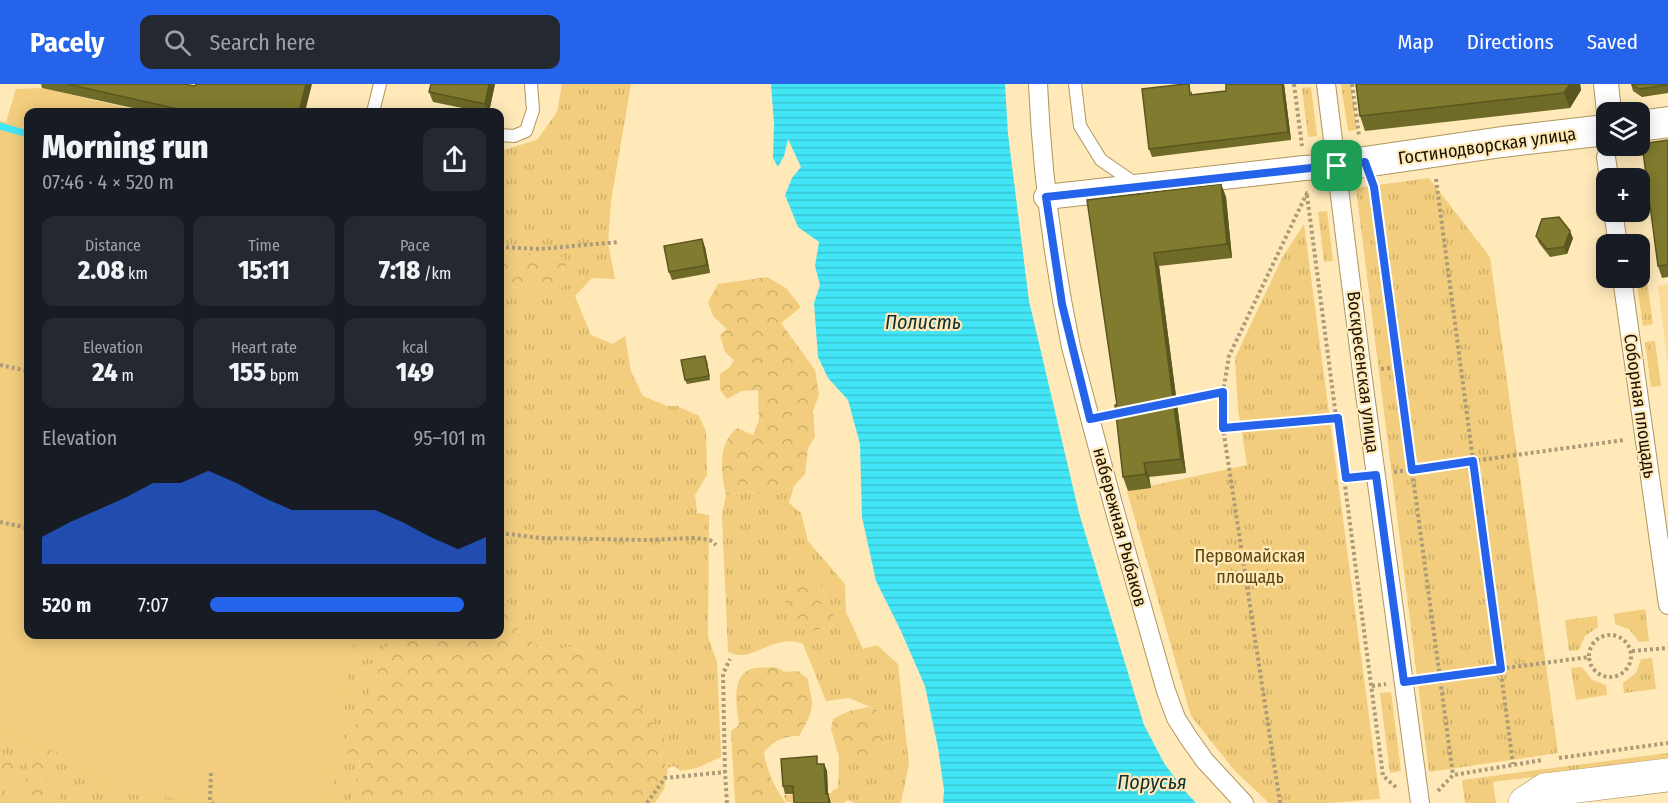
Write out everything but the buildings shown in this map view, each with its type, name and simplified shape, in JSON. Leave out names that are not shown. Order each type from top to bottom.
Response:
[{"type":"main road","points":[[1535,796],[1668,775]]},
{"type":"street","name":"набережная Рыбаков","points":[[1038,84],[1046,197],[1062,304],[1071,347],[1166,691],[1176,717],[1188,737],[1205,760],[1244,803]]},
{"type":"street","name":"Воскресенская улица","points":[[1326,84],[1351,164],[1376,475],[1420,803]]},
{"type":"street","points":[[1606,84],[1608,102]]},
{"type":"street","points":[[1650,125],[1668,122]]},
{"type":"street","name":"Гостинодворская улица","points":[[1046,197],[1351,164],[1502,142],[1596,144]]},
{"type":"street","name":"Соборная площадь","points":[[1623,288],[1668,605]]},
{"type":"lane","points":[[374,108],[380,84]]},
{"type":"lane","points":[[504,135],[514,136],[526,131],[533,110],[531,84]]},
{"type":"lane","points":[[1075,84],[1080,126],[1101,160],[1142,187]]},
{"type":"path","points":[[1294,84],[1383,776]]},
{"type":"path","points":[[1352,84],[1351,164],[1374,187],[1453,775]]},
{"type":"path","points":[[1436,179],[1513,764]]},
{"type":"path","points":[[1280,803],[1223,428],[1223,392],[1229,356],[1307,194]]},
{"type":"path","points":[[504,247],[540,249],[619,242]]},
{"type":"path","points":[[0,365],[24,370]]},
{"type":"path","points":[[1167,404],[1223,392]]},
{"type":"path","points":[[1223,428],[1338,418]]},
{"type":"path","points":[[1376,475],[1645,437]]},
{"type":"path","points":[[0,522],[24,527]]},
{"type":"path","points":[[504,533],[540,537],[647,540],[694,538],[710,540],[716,545]]},
{"type":"path","points":[[1611,634],[1624,639],[1632,651],[1632,658],[1626,671],[1613,677],[1606,677],[1594,670],[1589,657],[1589,650],[1597,638],[1611,634]]},
{"type":"path","points":[[1632,651],[1668,648]]},
{"type":"path","points":[[1372,686],[1589,657]]},
{"type":"path","points":[[727,803],[723,674],[730,659]]},
{"type":"path","points":[[647,803],[664,778],[725,772]]},
{"type":"path","points":[[211,773],[210,800],[213,803]]},
{"type":"shaded area","points":[[1668,284],[1668,366],[1658,286]]},
{"type":"green space","points":[[562,84],[631,84],[611,201],[608,243],[615,279],[592,278],[575,296],[591,335],[613,344],[625,336],[631,372],[643,396],[667,406],[677,406],[699,416],[706,431],[707,475],[695,495],[697,513],[709,515],[708,637],[717,662],[721,757],[697,768],[681,771],[674,766],[668,768],[659,756],[669,745],[627,692],[594,659],[570,647],[546,651],[516,631],[526,614],[504,600],[504,291],[511,287],[552,292],[562,257],[507,254],[504,249],[504,150],[537,140],[557,112]]},
{"type":"green space","points":[[1341,84],[1351,84],[1357,130],[1348,131]]},
{"type":"green space","points":[[1311,87],[1317,136],[1308,137],[1302,88]]},
{"type":"green space","points":[[42,88],[128,108],[24,108],[24,639],[354,639],[330,801],[202,801],[120,793],[56,752],[0,732],[0,121],[6,122],[16,89]]},
{"type":"green space","points":[[1429,178],[1490,257],[1558,753],[1429,772],[1356,188]]},
{"type":"green space","points":[[1327,211],[1333,261],[1324,262],[1318,212]]},
{"type":"green space","name":"Первомайская площадь","points":[[1304,224],[1380,799],[1330,803],[1269,803],[1235,771],[1191,716],[1127,491],[1247,465],[1238,409],[1235,358],[1282,258]]},
{"type":"green space","points":[[504,249],[507,254],[563,257],[567,269],[566,285],[552,292],[511,287],[504,291]]},
{"type":"green space","points":[[767,277],[786,288],[801,307],[781,323],[815,370],[819,395],[813,411],[815,437],[808,448],[805,474],[794,486],[772,497],[747,491],[726,495],[722,468],[723,450],[737,428],[753,435],[759,420],[758,390],[742,391],[727,399],[720,390],[720,374],[730,367],[734,360],[725,352],[720,335],[727,329],[713,316],[708,302],[718,284]]},
{"type":"green space","points":[[1637,288],[1648,288],[1653,324],[1643,326]]},
{"type":"green space","points":[[1655,341],[1661,386],[1651,387],[1645,342]]},
{"type":"green space","points":[[794,486],[789,503],[801,513],[808,541],[845,584],[846,612],[863,649],[877,645],[898,664],[909,764],[901,803],[855,803],[848,800],[843,803],[832,801],[787,802],[783,795],[832,793],[838,788],[839,757],[853,762],[880,711],[849,698],[826,701],[803,644],[792,641],[782,642],[746,655],[728,652],[722,515],[726,495],[747,491],[772,497]],"holes":[[[821,586],[826,596],[821,605],[835,625],[814,631]]]},
{"type":"green space","points":[[0,536],[24,541],[24,639],[388,639],[366,703],[345,741],[360,759],[350,803],[62,803],[40,776],[61,757],[26,778],[23,795],[14,797],[5,791],[8,785],[15,786],[7,756],[0,754]]},
{"type":"green space","points":[[813,579],[821,586],[826,596],[821,605],[834,616],[835,625],[814,631],[795,629],[787,616],[784,595],[792,580]]},
{"type":"green space","points":[[504,600],[527,614],[516,631],[546,651],[570,647],[594,659],[651,719],[669,745],[659,756],[668,768],[664,789],[655,803],[350,803],[360,760],[348,754],[345,741],[360,716],[388,639],[504,639]]},
{"type":"green space","points":[[1645,609],[1649,641],[1639,642],[1629,629],[1615,624],[1614,614]]},
{"type":"green space","points":[[1597,616],[1598,627],[1585,636],[1579,650],[1569,651],[1565,620]]},
{"type":"green space","points":[[1652,658],[1656,689],[1624,693],[1623,683],[1636,673],[1641,659]]},
{"type":"green space","points":[[775,667],[785,672],[798,671],[808,679],[812,700],[809,716],[799,736],[780,740],[764,752],[772,779],[786,803],[735,803],[731,731],[739,725],[736,702],[737,686],[744,673],[751,669]]},
{"type":"green space","points":[[1582,667],[1592,680],[1606,685],[1607,695],[1576,700],[1571,668]]},
{"type":"green space","points":[[1391,692],[1401,771],[1390,773],[1380,693]]},
{"type":"green space","points":[[869,707],[880,711],[884,744],[872,759],[853,762],[839,757],[831,729],[833,719],[849,711]]},
{"type":"green space","points":[[41,741],[59,747],[62,757],[40,776],[54,784],[62,803],[0,803],[0,754],[7,756],[16,766],[15,786],[8,785],[5,791],[14,797],[23,795],[28,758]]},
{"type":"green space","points":[[1668,753],[1668,760],[1493,782],[1496,803],[1465,803],[1462,780]]},
{"type":"water","name":"Полисть","points":[[771,84],[1005,84],[1008,134],[1029,301],[1079,513],[1144,725],[1164,763],[1196,803],[943,803],[944,790],[938,748],[925,686],[876,581],[862,517],[860,444],[848,400],[828,378],[818,357],[814,303],[820,285],[815,266],[819,242],[798,227],[785,195],[792,178],[801,167],[788,139],[784,156],[778,167],[773,158],[774,124]]},
{"type":"waterway","points":[[0,126],[24,133]]},
{"type":"route","points":[[1365,162],[1374,187],[1412,470],[1473,461],[1501,669],[1404,682],[1376,475],[1346,478],[1338,418],[1223,428],[1223,392],[1090,419],[1062,304],[1046,197],[1337,166],[1365,162]]},
{"type":"water label","name":"Порусья","points":[[1152,782]]}]
